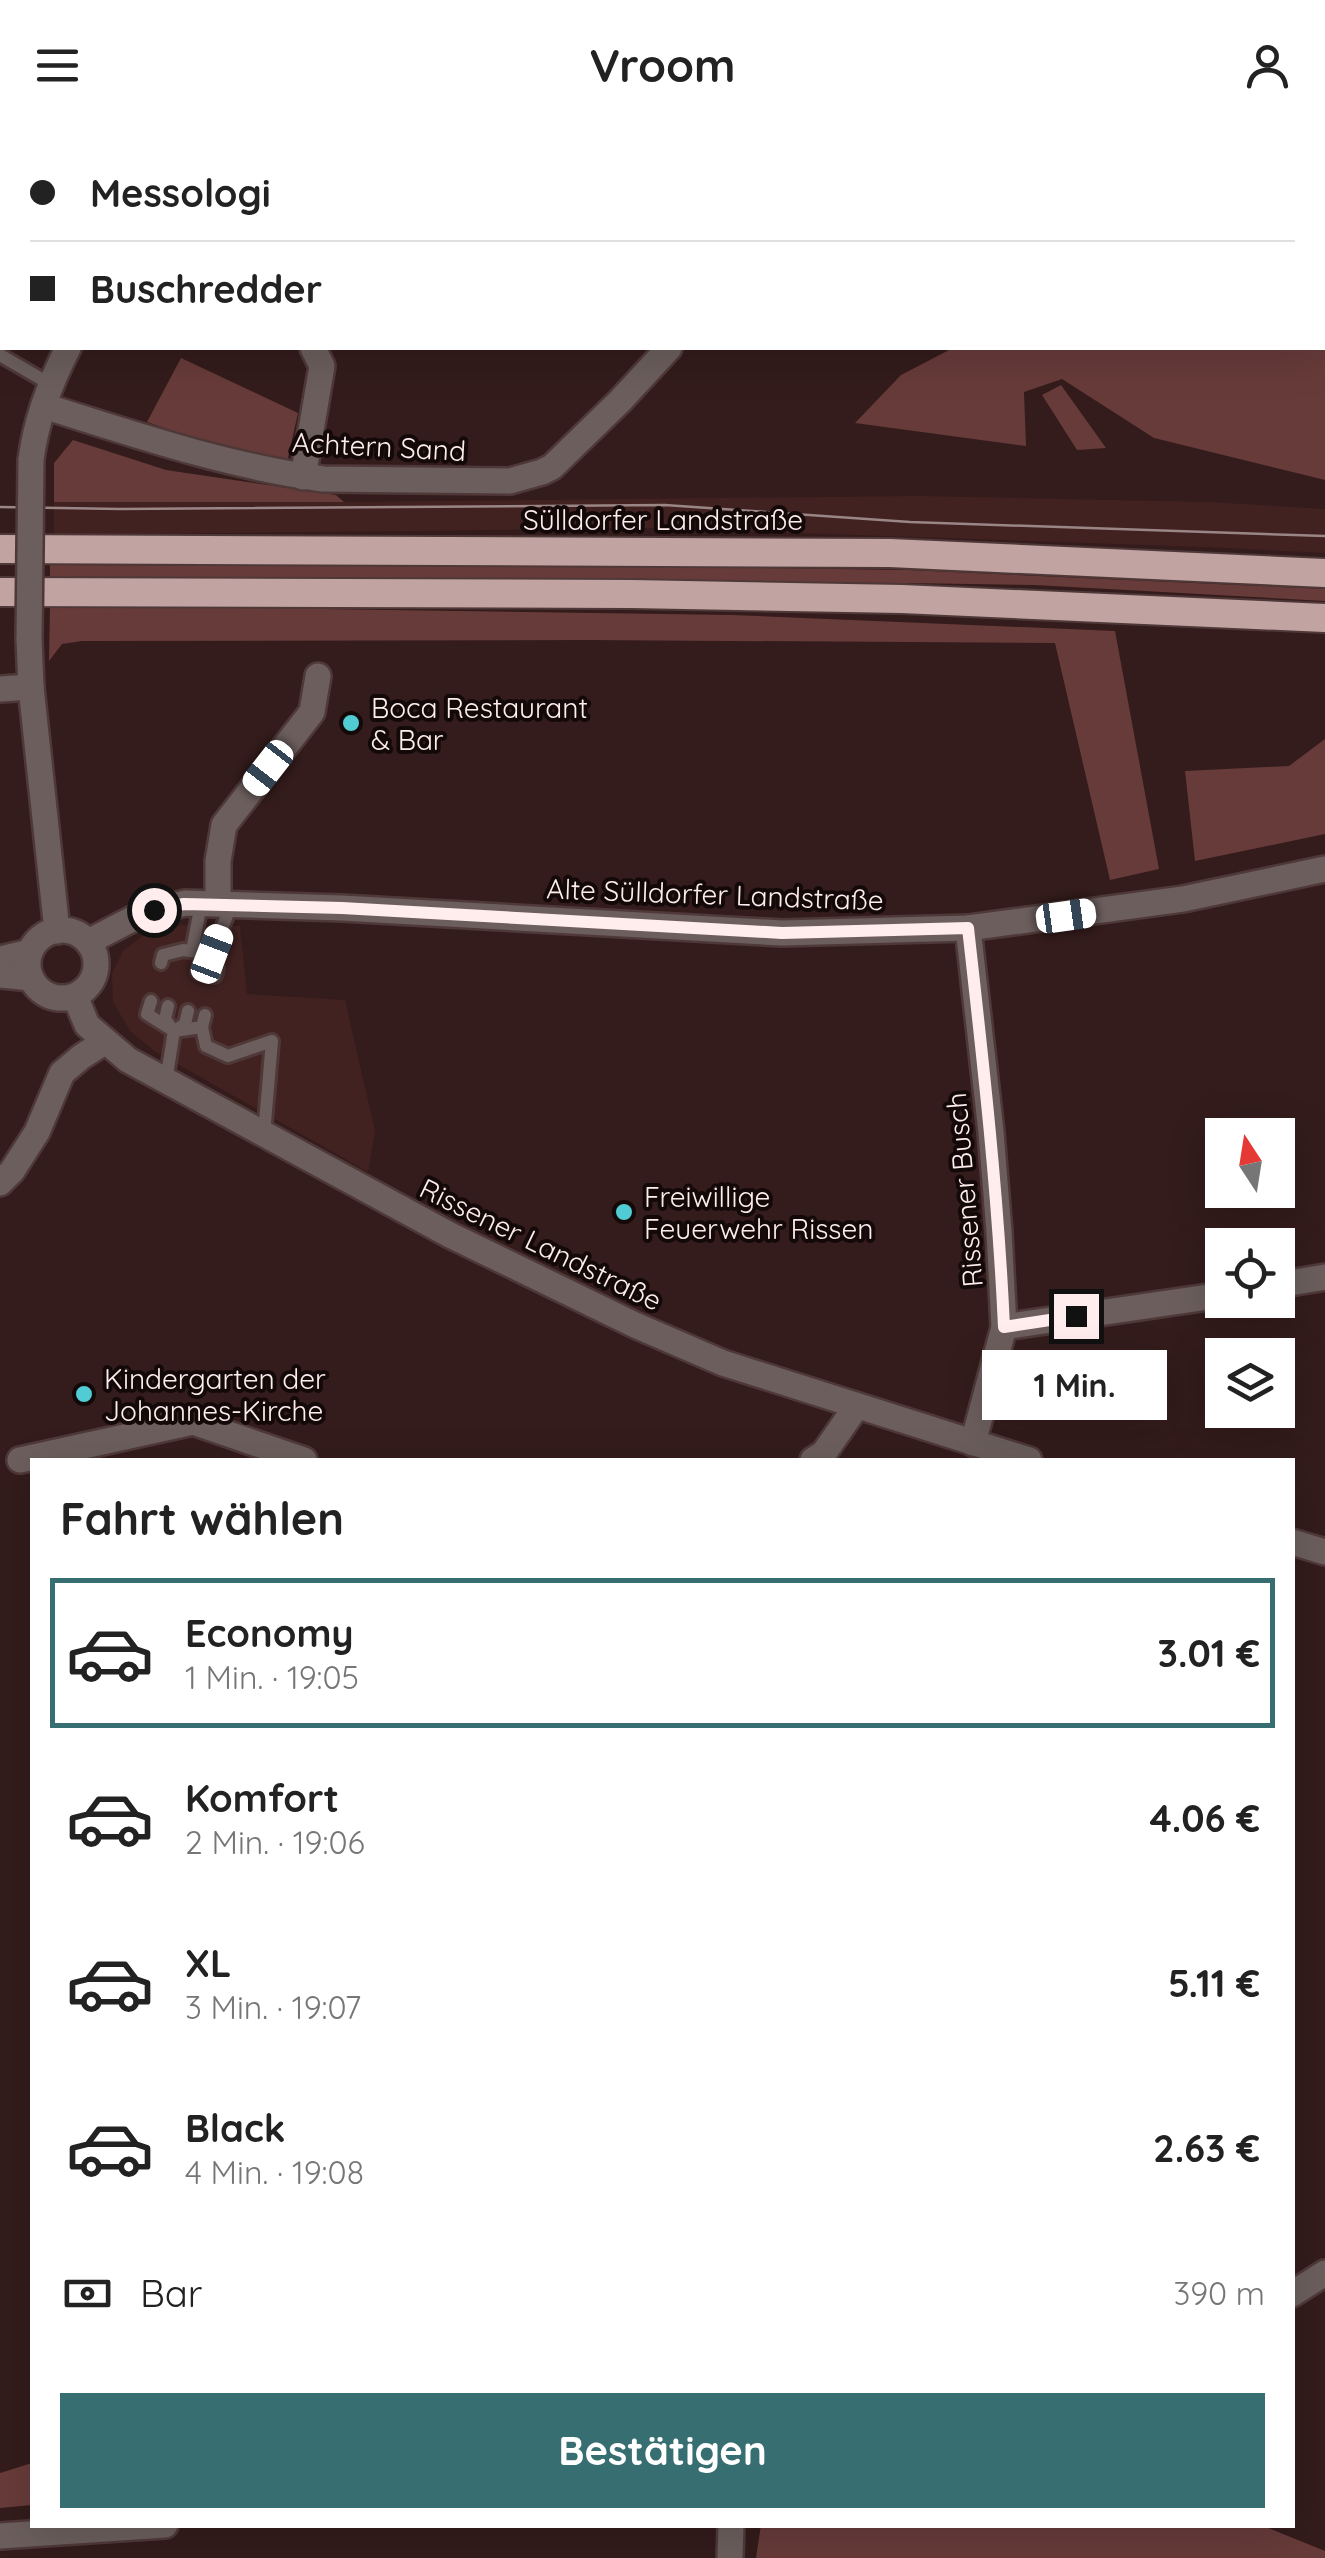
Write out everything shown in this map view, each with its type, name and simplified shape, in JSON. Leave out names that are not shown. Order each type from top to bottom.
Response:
[{"type":"highway","name":"Sülldorfer Landstraße","points":[[0,548],[890,553],[1325,573]]},
{"type":"highway","points":[[0,592],[632,594],[1012,603],[1325,618]]},
{"type":"street","points":[[57,931],[29,639],[31,460],[47,395],[67,350]]},
{"type":"street","points":[[303,476],[322,366],[314,350]]},
{"type":"street","name":"Achtern Sand","points":[[47,395],[200,455],[323,480],[510,481],[552,467],[667,350]]},
{"type":"street","points":[[216,904],[224,824],[312,712],[318,676]]},
{"type":"street","points":[[0,688],[32,687]]},
{"type":"street","name":"Alte Sülldorfer Landstraße","points":[[88,942],[154,910],[184,904],[357,909],[782,933],[968,928],[1183,899],[1325,870]]},
{"type":"street","name":"Rissener Busch","points":[[968,928],[991,1132],[1004,1327],[974,1443]]},
{"type":"street","points":[[74,933],[88,942],[96,966],[86,989],[75,996],[44,994],[30,978],[30,952],[46,934],[74,933]]},
{"type":"street","points":[[0,959],[30,952]]},
{"type":"street","points":[[0,976],[30,978]]},
{"type":"street","name":"Rissener Landstraße","points":[[75,996],[87,1025],[128,1060],[450,1235],[723,1363],[1023,1458]]},
{"type":"street","points":[[0,1183],[38,1132],[62,1073],[104,1042]]},
{"type":"street","points":[[1295,1282],[1325,1277]]},
{"type":"street","points":[[1004,1327],[1205,1297]]},
{"type":"street","points":[[816,1458],[824,1453],[856,1406]]},
{"type":"street","points":[[56,1458],[193,1422],[298,1458]]},
{"type":"street","points":[[0,1443],[26,1466]]},
{"type":"street","points":[[1295,1543],[1325,1552]]},
{"type":"street","points":[[1295,2292],[1325,2273]]},
{"type":"street","points":[[0,2536],[119,2528]]},
{"type":"street","points":[[730,2558],[731,2528]]},
{"type":"lane","points":[[0,356],[47,395]]},
{"type":"lane","points":[[178,967],[216,904]]},
{"type":"lane","points":[[215,976],[217,968],[212,954],[216,904]]},
{"type":"lane","points":[[161,962],[162,956],[187,950],[212,954]]},
{"type":"lane","points":[[198,972],[212,954]]},
{"type":"lane","points":[[151,1002],[148,1014],[174,1032]]},
{"type":"lane","points":[[166,1081],[174,1032],[165,1019],[168,1006]]},
{"type":"lane","points":[[174,1032],[185,1024],[188,1011]]},
{"type":"lane","points":[[174,1032],[204,1021],[206,1046],[228,1056],[272,1041],[264,1134]]},
{"type":"shaded area","points":[[949,350],[1325,350],[1325,480],[1154,438],[1062,379],[1024,392],[1026,446],[855,423],[901,375]]},
{"type":"shaded area","points":[[181,358],[298,413],[287,462],[234,452],[147,422]]},
{"type":"shaded area","points":[[1061,385],[1106,448],[1077,450],[1042,395]]},
{"type":"shaded area","points":[[73,440],[166,470],[336,495],[344,502],[54,502],[54,463]]},
{"type":"shaded area","points":[[919,496],[1209,502],[1325,509],[1325,553],[657,528],[54,535],[54,502]]},
{"type":"shaded area","points":[[50,565],[908,570],[1325,589],[1325,601],[1035,585],[50,579]]},
{"type":"shaded area","points":[[50,605],[732,615],[1115,631],[1159,869],[1110,880],[1055,643],[82,641],[62,644],[49,661]]},
{"type":"shaded area","points":[[1325,739],[1325,834],[1195,861],[1185,771],[1289,766]]},
{"type":"shaded area","points":[[174,925],[240,926],[247,994],[345,1000],[375,1131],[368,1172],[153,1050],[130,1031],[113,1002],[112,973],[123,951],[145,934]]},
{"type":"shaded area","points":[[30,2464],[30,2505],[0,2508],[0,2473]]},
{"type":"shaded area","points":[[761,2528],[1268,2528],[1325,2551],[1325,2558],[756,2558]]},
{"type":"tram line","points":[[0,507],[665,505],[910,522],[1325,536]]},
{"type":"place","name":"Boca Restaurant & Bar","points":[[351,723]]},
{"type":"place","name":"Freiwillige Feuerwehr Rissen","points":[[624,1212]]},
{"type":"place","name":"Kindergarten der Johannes-Kirche","points":[[84,1394]]},
{"type":"route","points":[[154,910],[184,904],[342,908],[782,933],[968,928],[991,1132],[1004,1327],[1076,1316]]}]
